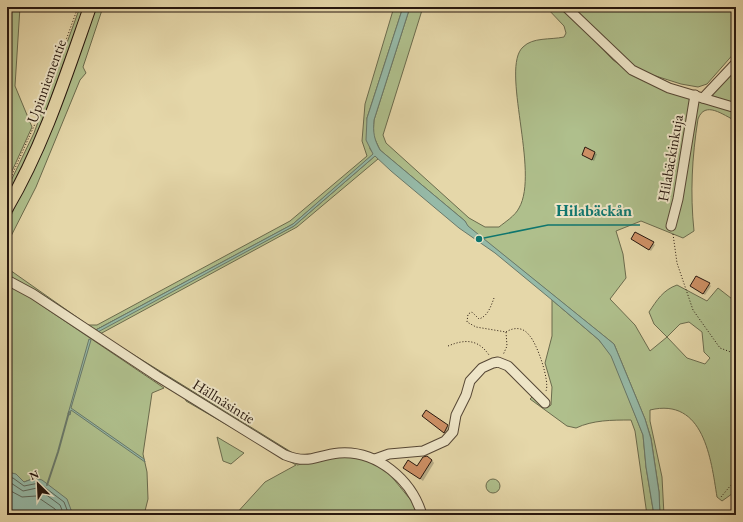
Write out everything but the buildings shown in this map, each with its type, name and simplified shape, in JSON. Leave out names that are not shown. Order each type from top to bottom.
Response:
[{"type":"main road","name":"Upinniementie","points":[[7,208],[23,179],[50,120],[90,7]]},
{"type":"street","points":[[566,7],[632,70],[663,85],[736,108]]},
{"type":"street","points":[[699,96],[736,63]]},
{"type":"street","name":"Hilabäckinkuja","points":[[671,226],[699,96]]},
{"type":"street","name":"Hällnäsintie","points":[[7,280],[33,294],[86,331],[285,455],[299,460],[307,460],[338,453],[349,453],[364,455],[375,459],[389,468],[409,488],[422,515]]},
{"type":"street","points":[[375,459],[389,454],[423,451],[445,441],[453,432],[456,415],[466,395],[470,381],[482,368],[494,363],[508,366],[542,400]]},
{"type":"path","name":"Upinniementie","points":[[7,186],[39,115],[78,7]]},
{"type":"path","points":[[671,226],[677,263],[693,310],[720,348],[736,354]]},
{"type":"path","points":[[494,298],[484,317],[479,319],[472,312],[468,314],[467,322],[476,327],[506,332],[513,328],[521,329],[529,335],[536,348],[547,380],[547,390],[542,400]]},
{"type":"path","points":[[448,346],[469,340],[485,349],[494,363],[507,346],[506,332]]},
{"type":"path","points":[[721,497],[736,478]]},
{"type":"green space","points":[[7,7],[20,7],[15,86],[32,127],[7,182]]},
{"type":"green space","points":[[80,7],[84,7],[38,134],[7,200],[7,189],[34,133]]},
{"type":"green space","points":[[94,7],[103,7],[83,67],[86,73],[80,80],[36,187],[7,244],[7,226]]},
{"type":"green space","points":[[394,7],[403,7],[367,118],[370,149],[374,154],[293,224],[94,331],[294,226],[375,156],[378,159],[297,227],[100,334],[296,455],[290,454],[7,277],[7,268],[88,325],[97,325],[290,221],[367,156],[362,141],[365,104]]},
{"type":"green space","points":[[410,7],[423,7],[383,135],[386,143],[469,218],[485,227],[499,227],[512,216],[519,208],[524,192],[525,171],[517,98],[517,58],[523,47],[527,44],[537,40],[564,37],[566,33],[564,26],[546,7],[562,7],[613,60],[639,78],[736,110],[736,121],[710,110],[705,110],[701,113],[698,119],[692,175],[694,231],[683,238],[641,221],[616,231],[623,254],[626,278],[610,299],[635,325],[650,351],[667,337],[654,324],[649,312],[661,296],[672,287],[677,285],[707,301],[718,288],[736,302],[736,491],[722,501],[717,497],[712,466],[707,449],[702,434],[693,422],[682,413],[668,408],[650,410],[650,421],[662,477],[664,515],[660,515],[659,492],[651,438],[645,419],[614,344],[467,226],[465,221],[380,150],[373,135],[374,120]],"holes":[[[689,322],[702,332],[704,352],[710,358],[705,364],[687,358],[667,337],[680,324]]]},
{"type":"green space","points":[[570,7],[584,7],[592,10],[596,7],[736,7],[736,51],[707,84],[698,87],[681,84],[643,72],[619,55]]},
{"type":"green space","points":[[736,65],[736,105],[708,94]]},
{"type":"green space","points":[[7,282],[164,388],[152,393],[143,454],[147,472],[148,499],[144,515],[73,515],[57,494],[42,482],[35,478],[24,482],[12,473],[7,475]]},
{"type":"green space","points":[[552,300],[599,340],[612,356],[643,435],[646,467],[654,515],[647,515],[635,431],[631,420],[596,422],[576,428],[567,426],[530,399],[533,396],[542,405],[548,407],[551,405],[552,387],[545,363],[552,336]]},
{"type":"green space","points":[[185,397],[296,461],[297,465],[338,457],[364,458],[387,471],[414,504],[418,515],[235,515],[265,482],[296,465],[186,401]]},
{"type":"green space","points":[[217,437],[244,453],[231,464],[223,461]]},
{"type":"green space","points":[[493,479],[498,481],[500,486],[498,491],[493,493],[488,491],[486,486],[488,481]]},
{"type":"water","points":[[403,7],[410,7],[374,120],[374,136],[380,150],[465,221],[468,226],[614,344],[645,419],[651,439],[659,492],[660,515],[654,515],[646,467],[643,435],[611,356],[599,340],[495,253],[459,228],[375,156],[294,226],[96,333],[94,331],[293,224],[373,154],[366,140],[367,118]]},
{"type":"water","points":[[89,339],[91,340],[71,408],[144,459],[145,462],[71,410],[70,415],[68,414]]},
{"type":"water","points":[[12,473],[16,474],[24,482],[35,478],[42,480],[67,499],[73,515],[7,515],[7,475]]},
{"type":"waterway","points":[[47,485],[69,412]]},
{"type":"place","name":"Hilabäckån","points":[[479,239]]}]
